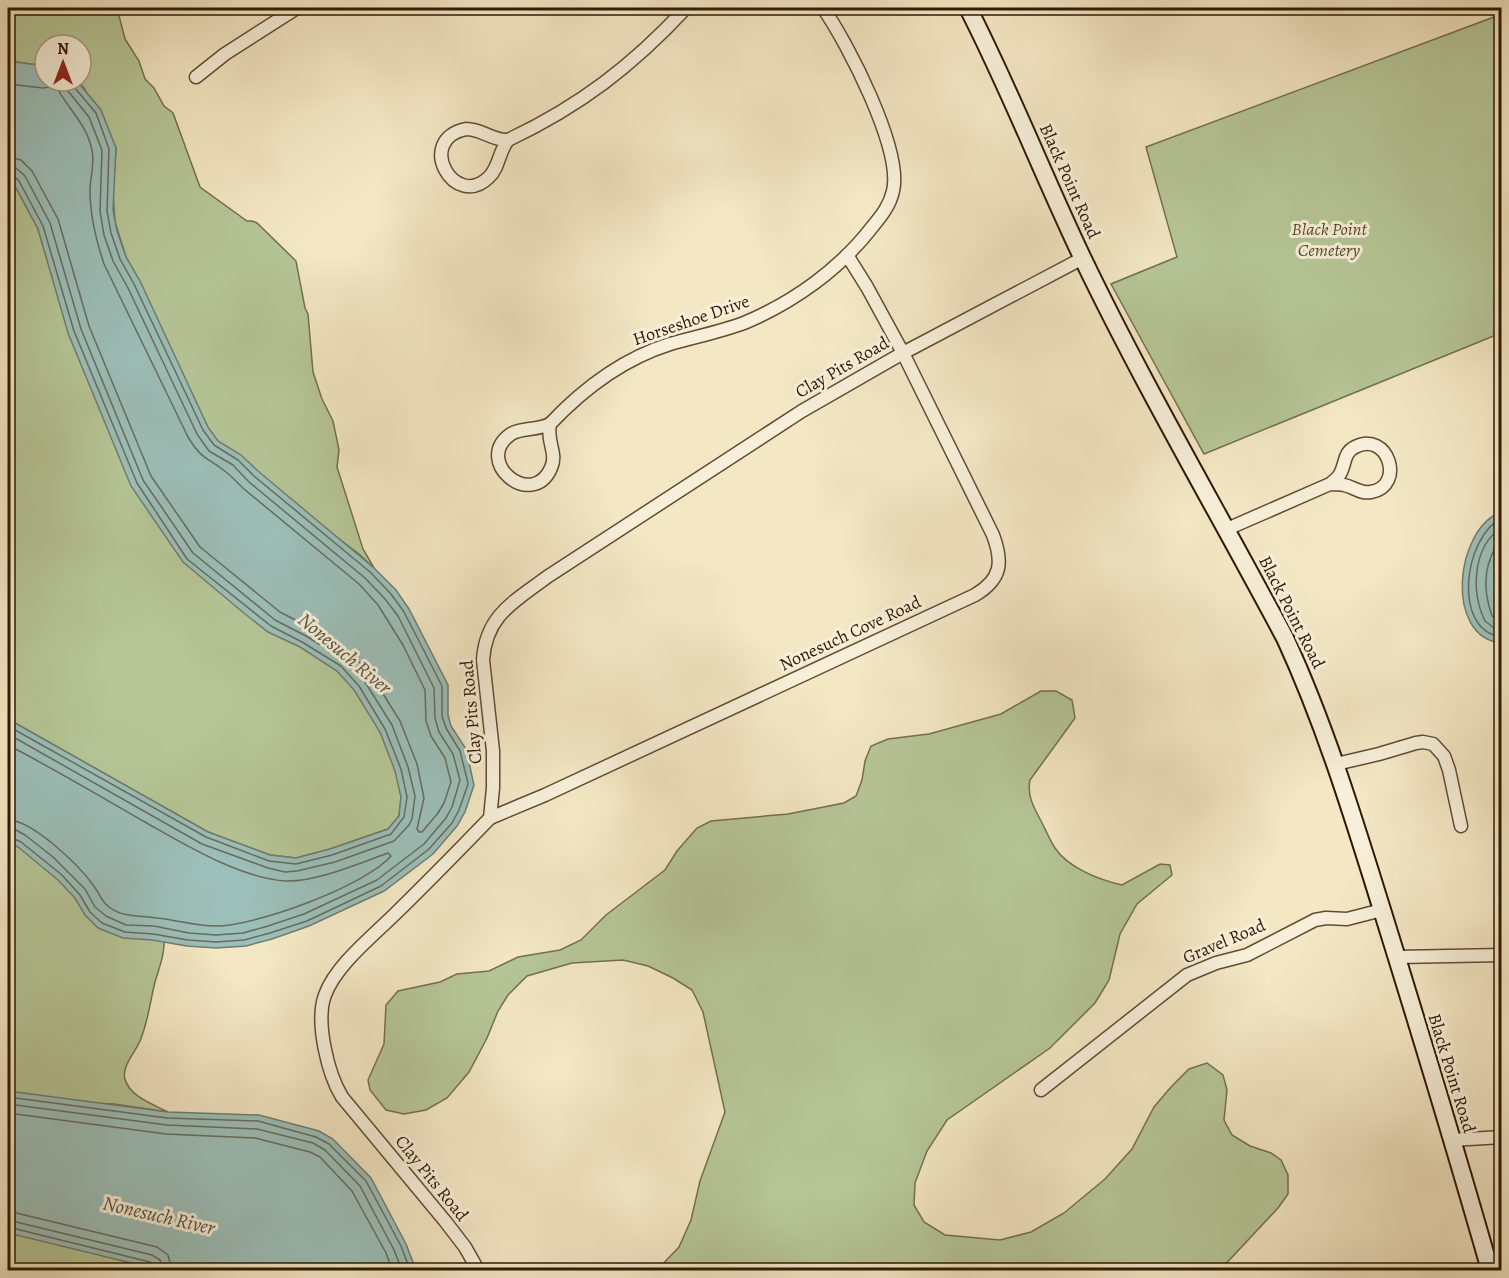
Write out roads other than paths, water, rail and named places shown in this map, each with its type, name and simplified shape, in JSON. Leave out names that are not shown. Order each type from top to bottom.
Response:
[{"type":"main road","name":"Black Point Road","points":[[968,8],[995,61],[1083,258],[1298,666],[1336,764],[1397,957],[1490,1270]]},
{"type":"street","points":[[196,77],[225,54],[297,8]]},
{"type":"street","points":[[508,140],[496,139],[471,129],[457,132],[448,138],[443,147],[441,157],[443,167],[449,177],[457,183],[466,185],[481,183],[492,174],[508,140],[560,114],[606,83],[686,8]]},
{"type":"street","name":"Horseshoe Drive","points":[[550,424],[592,384],[632,360],[668,345],[742,323],[771,310],[821,278],[847,255],[888,206],[893,192],[894,174],[891,156],[864,83],[841,35],[824,8]]},
{"type":"street","points":[[847,255],[903,352]]},
{"type":"street","name":"Clay Pits Road","points":[[478,1270],[465,1247],[445,1221],[342,1097],[327,1057],[321,1022],[324,996],[344,965],[490,818],[494,751],[483,660],[486,636],[493,623],[547,577],[802,411],[903,352],[1083,258]]},
{"type":"street","name":"Nonesuch Cove Road","points":[[490,818],[545,795],[975,595],[992,582],[1000,560],[993,535],[903,352]]},
{"type":"street","points":[[550,424],[548,435],[554,457],[549,472],[541,480],[531,484],[520,484],[510,479],[502,471],[499,460],[499,450],[504,440],[516,431],[537,429],[550,424]]},
{"type":"street","points":[[1227,529],[1330,484],[1339,476],[1347,453],[1356,446],[1366,444],[1375,446],[1383,451],[1389,460],[1391,466],[1389,478],[1386,484],[1377,490],[1362,492],[1342,484],[1330,484]]},
{"type":"street","points":[[1336,764],[1416,743],[1433,744],[1444,756],[1455,793],[1461,826]]},
{"type":"street","name":"Gravel Road","points":[[1041,1090],[1186,975],[1216,963],[1247,956],[1315,920],[1347,919],[1382,910]]},
{"type":"street","points":[[1397,957],[1502,955]]},
{"type":"street","points":[[1452,1140],[1502,1137]]},
{"type":"water","name":"Nonesuch River","points":[[8,61],[33,64],[33,93],[87,93],[101,110],[116,148],[113,210],[117,231],[126,257],[140,281],[208,427],[218,441],[241,455],[374,568],[396,590],[409,609],[448,685],[448,715],[451,726],[466,749],[474,785],[465,812],[457,826],[433,854],[384,891],[309,926],[246,946],[216,948],[123,938],[98,928],[58,880],[8,841],[8,719],[208,832],[270,855],[296,858],[388,829],[399,816],[401,797],[395,771],[380,732],[354,690],[337,671],[300,647],[268,632],[183,562],[131,486],[68,333],[38,229],[14,184],[8,178]]},
{"type":"water","points":[[1501,512],[1501,643],[1483,636],[1470,622],[1464,603],[1462,582],[1466,559],[1474,539],[1485,522]]},
{"type":"water","name":"Nonesuch River","points":[[8,1091],[168,1112],[259,1115],[319,1131],[333,1139],[371,1178],[406,1244],[416,1270],[160,1270],[8,1233]]},
{"type":"park label","name":"Black Point Cemetery","points":[[1329,239]]}]
